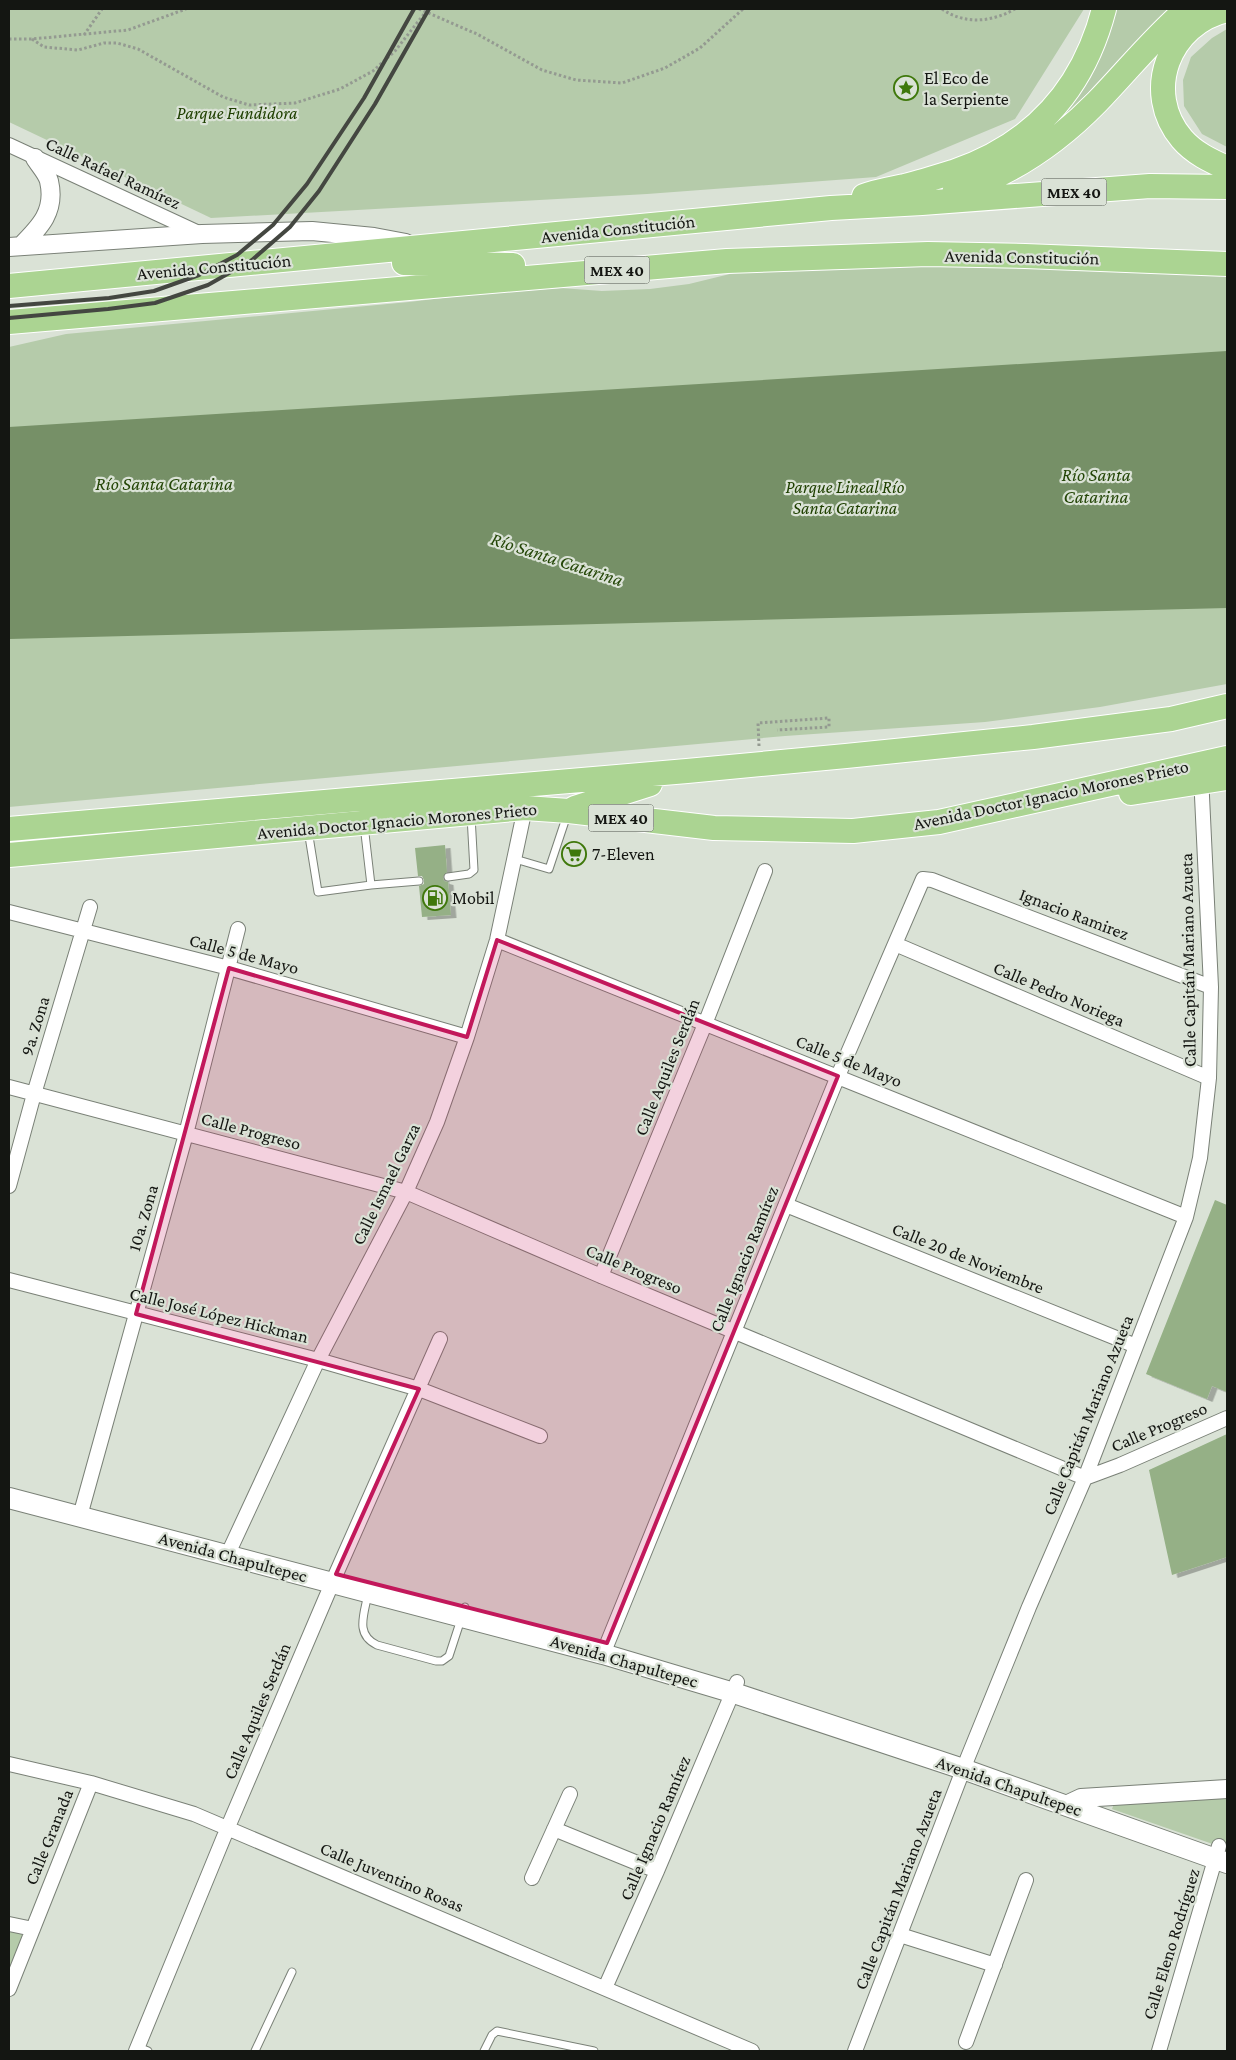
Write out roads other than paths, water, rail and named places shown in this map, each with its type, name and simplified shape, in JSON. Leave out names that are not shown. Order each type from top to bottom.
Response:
[{"type":"highway","points":[[831,208],[870,193],[906,186],[953,172],[991,156],[1025,135],[1056,106],[1082,70],[1091,50],[1104,9]]},
{"type":"highway","points":[[922,204],[974,187],[999,176],[1046,147],[1095,103],[1170,23],[1187,9]]},
{"type":"highway","points":[[1223,11],[1198,22],[1179,40],[1166,63],[1162,89],[1168,116],[1183,140],[1205,157],[1227,168]]},
{"type":"highway","name":"Avenida Constitución","points":[[9,286],[299,260],[831,208],[922,204],[1150,186],[1227,187]]},
{"type":"highway","name":"Avenida Constitución","points":[[9,322],[727,261],[928,254],[1227,264]]},
{"type":"highway","points":[[299,260],[633,269]]},
{"type":"highway","name":"Avenida Doctor Ignacio Morones Prieto","points":[[9,828],[686,771],[1033,737],[1171,719],[1227,706]]},
{"type":"highway","points":[[1171,719],[1227,718]]},
{"type":"highway","name":"Avenida Doctor Ignacio Morones Prieto","points":[[9,855],[526,808],[569,811],[714,828],[853,831],[939,822],[1085,789],[1132,794],[1200,772],[1227,758]]},
{"type":"highway","points":[[569,811],[686,771]]},
{"type":"highway","points":[[1200,772],[1227,778]]},
{"type":"main road","points":[[9,1487],[81,1511]]},
{"type":"main road","name":"Avenida Chapultepec","points":[[9,1498],[81,1511],[605,1649],[735,1687],[966,1763],[1222,1855]]},
{"type":"street","name":"Calle Rafael Ramírez","points":[[9,145],[202,234]]},
{"type":"street","points":[[15,246],[42,225],[50,204],[48,180],[35,158]]},
{"type":"street","points":[[15,246],[202,234],[312,231],[374,237],[434,247]]},
{"type":"street","name":"Calle Capitán Mariano Azueta","points":[[855,2051],[966,1763],[1029,1607],[1085,1478],[1186,1217],[1200,1158],[1209,1078],[1211,987],[1200,772]]},
{"type":"street","name":"Calle Ismael Garza","points":[[229,1551],[318,1360],[406,1192],[437,1122],[468,1036],[497,940],[526,808]]},
{"type":"street","name":"Calle Aquiles Serdán","points":[[601,1276],[705,1024],[765,871]]},
{"type":"street","name":"Ignacio Ramirez","points":[[923,879],[932,880],[1211,987]]},
{"type":"street","name":"Calle Ignacio Ramírez","points":[[605,1649],[838,1076],[923,879]]},
{"type":"street","name":"9a. Zona","points":[[9,1186],[34,1094],[90,907]]},
{"type":"street","name":"Calle 5 de Mayo","points":[[9,912],[229,968],[468,1036]]},
{"type":"street","name":"10a. Zona","points":[[81,1511],[186,1134],[238,929]]},
{"type":"street","name":"Calle 5 de Mayo","points":[[497,940],[1186,1217]]},
{"type":"street","name":"Calle Pedro Noriega","points":[[894,944],[1209,1078]]},
{"type":"street","name":"Calle Progreso","points":[[9,1087],[406,1192],[601,1276],[1085,1478],[1120,1465],[1227,1418]]},
{"type":"street","name":"Calle 20 de Noviembre","points":[[786,1206],[1136,1346]]},
{"type":"street","name":"Calle José López Hickman","points":[[9,1280],[318,1360],[419,1389],[540,1436]]},
{"type":"street","name":"Calle Aquiles Serdán","points":[[141,2050],[228,1827],[334,1579],[440,1339]]},
{"type":"street","name":"Calle Ignacio Ramírez","points":[[605,1988],[657,1872],[735,1687]]},
{"type":"street","name":"Calle Juventino Rosas","points":[[9,1764],[91,1783],[143,1798],[228,1827],[752,2051]]},
{"type":"street","name":"Calle Granada","points":[[9,1989],[91,1783]]},
{"type":"street","points":[[1073,1802],[1227,1789]]},
{"type":"street","points":[[532,1878],[570,1794]]},
{"type":"street","points":[[554,1829],[657,1872]]},
{"type":"street","name":"Calle Eleno Rodríguez","points":[[1159,2051],[1222,1855]]},
{"type":"street","points":[[966,2042],[1026,1880]]},
{"type":"street","points":[[9,1924],[33,1929]]},
{"type":"street","points":[[900,1935],[995,1965]]},
{"type":"lane","points":[[515,859],[549,869],[569,811]]},
{"type":"lane","points":[[448,878],[469,874],[474,870],[471,813]]},
{"type":"lane","points":[[364,822],[371,885]]},
{"type":"lane","points":[[308,828],[318,892],[419,881]]},
{"type":"lane","points":[[370,1588],[362,1624],[364,1634],[368,1640],[377,1645],[436,1661],[446,1659],[449,1656],[464,1612]]},
{"type":"lane","points":[[255,2051],[292,1972]]},
{"type":"lane","points":[[484,2051],[492,2035],[497,2032],[504,2032],[594,2051]]},
{"type":"water","name":"Río Santa Catarina","points":[[1227,351],[1227,608],[9,639],[9,427]]},
{"type":"railway","points":[[9,306],[109,298],[154,291],[199,275],[237,255],[273,225],[307,184],[364,98],[414,9]]},
{"type":"railway","points":[[9,318],[155,303],[208,285],[252,260],[290,227],[319,191],[375,104],[429,9]]},
{"type":"place","name":"El Eco de la Serpiente","points":[[906,88]]},
{"type":"place","name":"7-Eleven","points":[[574,854]]},
{"type":"place","name":"Mobil","points":[[435,898]]},
{"type":"park label","name":"Parque Fundidora","points":[[237,113]]},
{"type":"park label","name":"Parque Lineal Río Santa Catarina","points":[[845,497]]}]
